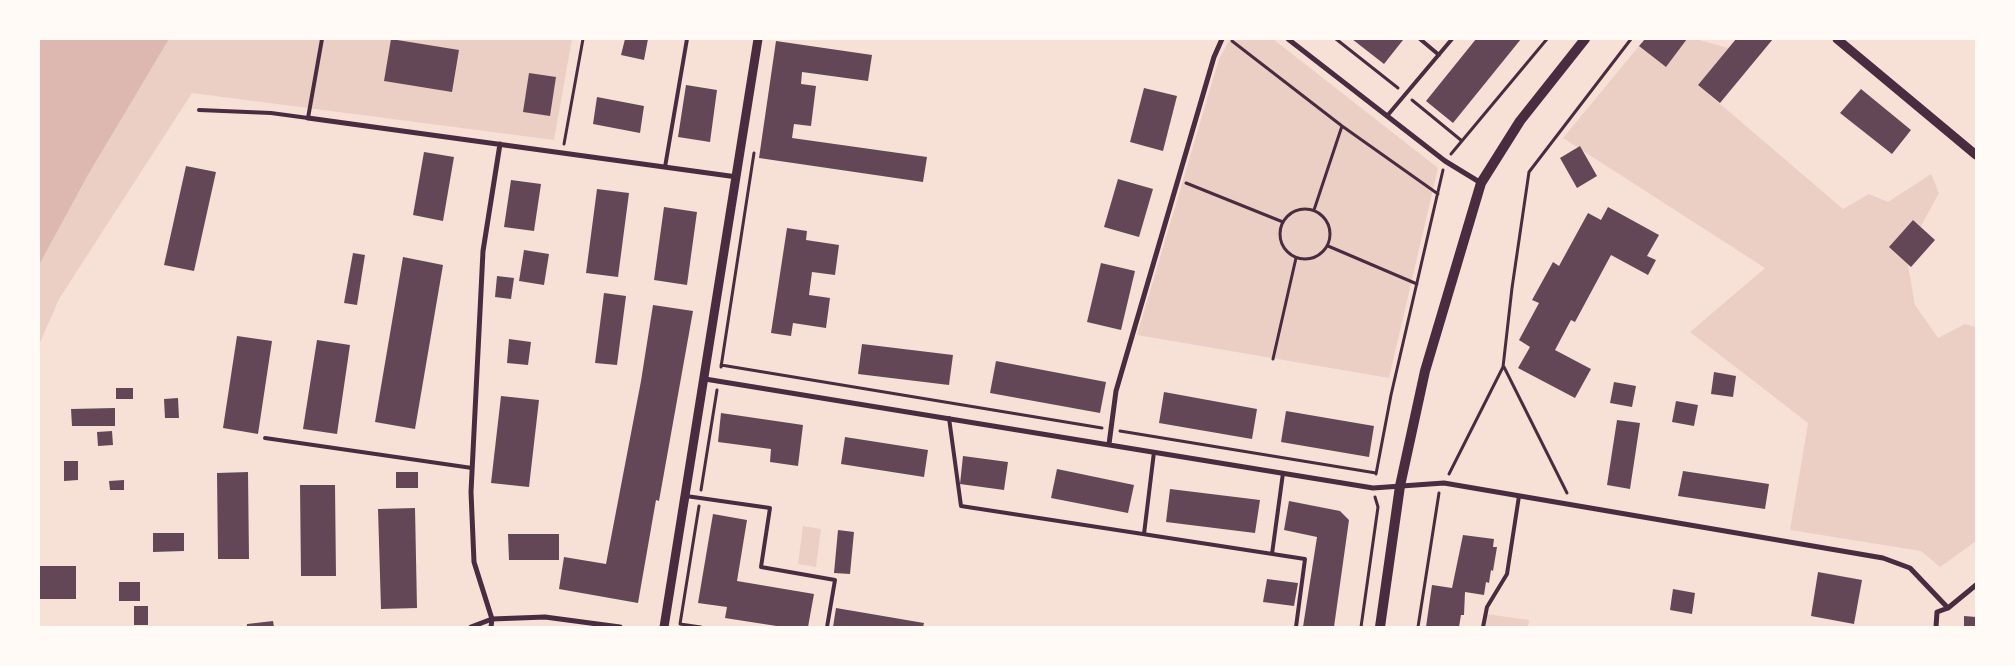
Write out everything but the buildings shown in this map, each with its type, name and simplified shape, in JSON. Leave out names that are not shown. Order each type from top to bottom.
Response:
[{"type":"main road","points":[[1380,627],[1400,486],[1425,371],[1481,183],[1520,121],[1586,39]]},
{"type":"street","points":[[664,627],[758,39]]},
{"type":"street","points":[[1109,444],[1116,391],[1214,57],[1222,39]]},
{"type":"street","points":[[1288,39],[1445,161],[1481,183]]},
{"type":"street","points":[[1836,39],[1976,155]]},
{"type":"street","points":[[308,118],[737,178]]},
{"type":"street","points":[[491,627],[492,620],[474,562],[471,492],[483,251],[500,144]]},
{"type":"street","points":[[705,379],[1373,488],[1444,483],[1883,558],[1910,568],[1948,608]]},
{"type":"street","points":[[1936,627],[1937,612],[1948,608],[1976,585]]},
{"type":"street","points":[[471,627],[492,620],[545,617],[620,627]]},
{"type":"lane","points":[[199,110],[271,113],[308,118],[322,39]]},
{"type":"lane","points":[[665,167],[687,39]]},
{"type":"lane","points":[[1420,39],[1439,55]]},
{"type":"lane","points":[[1387,116],[1452,39]]},
{"type":"lane","points":[[948,418],[961,506],[1305,559],[1296,627]]},
{"type":"lane","points":[[265,438],[472,468]]},
{"type":"lane","points":[[1144,534],[1154,452]]},
{"type":"lane","points":[[1272,554],[1283,473]]},
{"type":"lane","points":[[686,496],[770,508],[761,566],[835,580],[827,627]]},
{"type":"lane","points":[[1484,627],[1487,608],[1508,574],[1519,496]]},
{"type":"path","points":[[563,153],[583,39]]},
{"type":"path","points":[[1229,39],[1342,126],[1438,194]]},
{"type":"path","points":[[1361,627],[1378,507],[1373,488],[1445,161],[1547,39]]},
{"type":"path","points":[[1418,627],[1439,494],[1503,367],[1512,288],[1529,172],[1630,39]]},
{"type":"path","points":[[1314,210],[1342,126]]},
{"type":"path","points":[[700,627],[680,624],[756,144]]},
{"type":"path","points":[[1178,179],[1283,222]]},
{"type":"path","points":[[1296,210],[1314,210],[1328,222],[1331,234],[1328,246],[1314,258],[1296,258],[1286,251],[1281,240],[1280,234],[1283,222],[1296,210]]},
{"type":"path","points":[[1328,246],[1417,284]]},
{"type":"path","points":[[1273,359],[1296,258]]},
{"type":"path","points":[[721,365],[1376,473]]},
{"type":"path","points":[[1503,367],[1573,505]]},
{"type":"shaded area","points":[[39,39],[169,39],[88,175],[39,265]]},
{"type":"shaded area","points":[[169,39],[572,39],[554,140],[192,93],[59,299],[39,345],[39,265],[88,175]]},
{"type":"shaded area","points":[[1230,39],[1273,39],[1438,168],[1389,378],[1137,335],[1219,59]]},
{"type":"shaded area","points":[[1687,39],[1696,39],[1728,48],[1698,85],[1843,209],[1869,194],[1888,202],[1931,174],[1939,193],[1906,254],[1915,305],[1938,338],[1965,324],[1976,327],[1976,541],[1940,567],[1921,551],[1790,530],[1808,423],[1690,332],[1765,268],[1563,138],[1639,46],[1666,67]]},
{"type":"shaded area","points":[[803,526],[821,529],[816,567],[798,564]]},
{"type":"shaded area","points":[[1486,614],[1529,620],[1528,627],[1483,627]]}]
